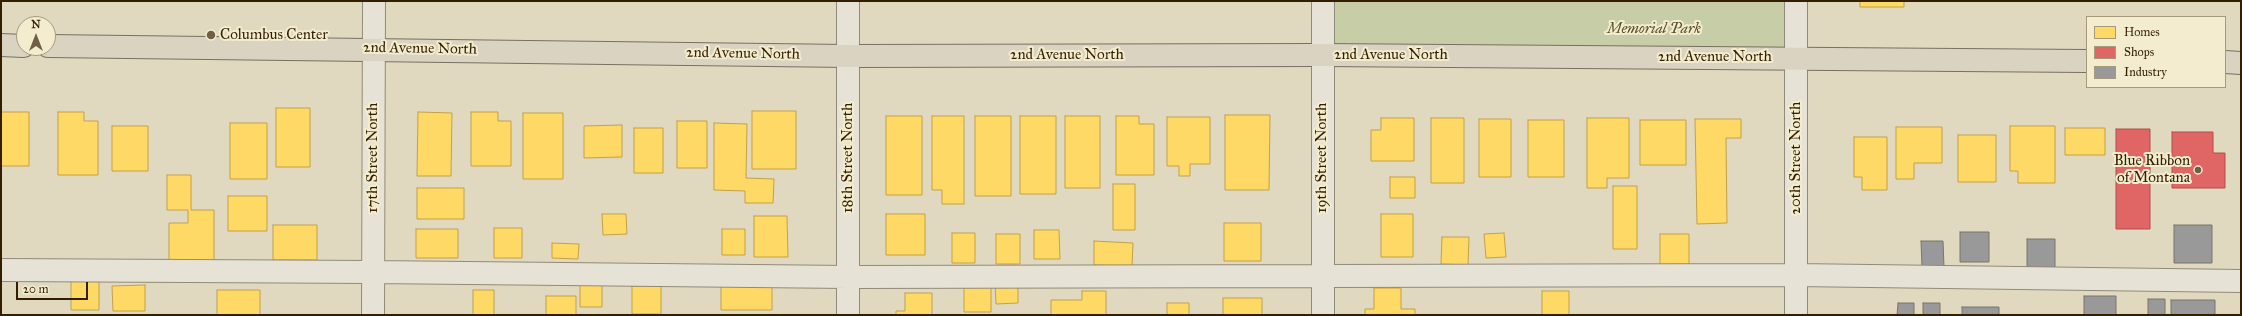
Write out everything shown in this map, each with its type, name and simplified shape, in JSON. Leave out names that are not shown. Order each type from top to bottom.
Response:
[{"type":"main road","points":[[1,45],[16,46]]},
{"type":"main road","name":"2nd Avenue North","points":[[56,46],[374,48],[848,56],[1322,54],[1795,57],[2086,61]]},
{"type":"main road","points":[[2226,62],[2241,63]]},
{"type":"street","name":"17th Street North","points":[[373,315],[374,1]]},
{"type":"street","name":"18th Street North","points":[[848,1],[848,315]]},
{"type":"street","name":"19th Street North","points":[[1322,1],[1323,315]]},
{"type":"street","name":"20th Street North","points":[[1796,1],[1796,315]]},
{"type":"street","points":[[1,270],[848,277],[1796,275],[2241,281]]},
{"type":"green space","name":"Memorial Park","points":[[1323,1],[1796,1],[1795,57],[1322,55]]},
{"type":"building: Homes","points":[[1860,1],[1904,1],[1904,7],[1860,7]]},
{"type":"building: Homes","points":[[276,108],[310,108],[310,167],[276,167]]},
{"type":"building: Homes","points":[[752,111],[796,111],[796,169],[752,169]]},
{"type":"building: Homes","points":[[1,112],[29,112],[29,166],[1,166]]},
{"type":"building: Homes","points":[[58,112],[84,112],[84,121],[98,121],[98,175],[58,175]]},
{"type":"building: Homes","points":[[418,112],[452,113],[451,176],[417,176]]},
{"type":"building: Homes","points":[[471,112],[498,112],[498,121],[511,121],[511,166],[471,166]]},
{"type":"building: Homes","points":[[523,113],[563,113],[563,179],[523,179]]},
{"type":"building: Homes","points":[[1225,115],[1270,115],[1269,190],[1225,190]]},
{"type":"building: Homes","points":[[886,116],[922,116],[922,195],[886,195]]},
{"type":"building: Homes","points":[[932,116],[964,116],[964,204],[942,204],[942,190],[932,190]]},
{"type":"building: Homes","points":[[975,116],[1011,116],[1011,196],[975,196]]},
{"type":"building: Homes","points":[[1020,116],[1056,116],[1056,194],[1020,194]]},
{"type":"building: Homes","points":[[1065,116],[1100,116],[1100,188],[1065,188]]},
{"type":"building: Homes","points":[[1116,116],[1139,116],[1139,124],[1154,124],[1154,175],[1116,175]]},
{"type":"building: Homes","points":[[1167,117],[1210,117],[1210,164],[1190,164],[1190,176],[1179,176],[1179,166],[1167,166]]},
{"type":"building: Homes","points":[[1381,118],[1414,118],[1414,161],[1371,161],[1371,130],[1381,130]]},
{"type":"building: Homes","points":[[1431,118],[1464,118],[1464,183],[1431,183]]},
{"type":"building: Homes","points":[[1587,118],[1629,118],[1629,178],[1607,178],[1607,188],[1587,188]]},
{"type":"building: Homes","points":[[1479,119],[1511,119],[1511,177],[1479,177]]},
{"type":"building: Homes","points":[[1695,119],[1741,119],[1741,138],[1726,138],[1727,223],[1697,224]]},
{"type":"building: Homes","points":[[1528,120],[1564,120],[1564,177],[1528,177]]},
{"type":"building: Homes","points":[[1640,120],[1686,120],[1686,165],[1640,165]]},
{"type":"building: Homes","points":[[677,121],[707,121],[707,168],[677,168]]},
{"type":"building: Homes","points":[[230,123],[267,123],[267,179],[230,179]]},
{"type":"building: Homes","points":[[714,123],[747,124],[746,178],[774,179],[773,203],[745,203],[745,191],[714,190]]},
{"type":"building: Homes","points":[[622,125],[622,157],[584,158],[584,126]]},
{"type":"building: Homes","points":[[112,126],[148,126],[148,171],[112,171]]},
{"type":"building: Homes","points":[[2010,126],[2055,126],[2055,183],[2018,183],[2018,171],[2010,171]]},
{"type":"building: Homes","points":[[1896,127],[1942,127],[1942,163],[1914,163],[1914,179],[1896,179]]},
{"type":"building: Homes","points":[[634,128],[663,128],[663,173],[634,173]]},
{"type":"building: Homes","points":[[2065,128],[2105,128],[2105,155],[2065,155]]},
{"type":"building: Homes","points":[[1958,135],[1996,135],[1996,182],[1958,182]]},
{"type":"building: Homes","points":[[1854,137],[1887,137],[1887,190],[1862,190],[1862,177],[1854,177]]},
{"type":"building: Homes","points":[[167,175],[191,175],[191,210],[214,210],[214,262],[169,262],[169,223],[188,223],[188,210],[167,210]]},
{"type":"building: Homes","points":[[1390,177],[1415,177],[1415,198],[1390,198]]},
{"type":"building: Homes","points":[[1113,184],[1135,184],[1135,230],[1113,230]]},
{"type":"building: Homes","points":[[1613,186],[1637,186],[1637,249],[1613,249]]},
{"type":"building: Homes","points":[[417,188],[464,188],[464,219],[417,219]]},
{"type":"building: Homes","points":[[228,196],[267,196],[267,231],[228,231]]},
{"type":"building: Homes","points":[[602,214],[626,214],[627,234],[603,235]]},
{"type":"building: Homes","points":[[886,214],[925,214],[925,255],[886,255]]},
{"type":"building: Homes","points":[[1381,214],[1413,214],[1413,257],[1381,257]]},
{"type":"building: Homes","points":[[754,216],[787,216],[788,257],[754,257]]},
{"type":"building: Homes","points":[[1224,223],[1261,223],[1261,261],[1224,261]]},
{"type":"building: Homes","points":[[273,225],[317,225],[317,260],[273,260]]},
{"type":"building: Homes","points":[[494,228],[522,228],[522,258],[494,258]]},
{"type":"building: Homes","points":[[416,229],[458,229],[458,258],[416,258]]},
{"type":"building: Homes","points":[[722,229],[745,229],[745,255],[722,255]]},
{"type":"building: Homes","points":[[1034,230],[1059,230],[1060,259],[1034,259]]},
{"type":"building: Homes","points":[[952,233],[975,233],[975,263],[952,263]]},
{"type":"building: Homes","points":[[1504,233],[1506,257],[1486,258],[1484,234]]},
{"type":"building: Homes","points":[[996,234],[1020,234],[1020,264],[996,264]]},
{"type":"building: Homes","points":[[1660,234],[1689,234],[1689,267],[1660,266]]},
{"type":"building: Homes","points":[[1442,237],[1469,237],[1468,265],[1441,264]]},
{"type":"building: Homes","points":[[1094,241],[1133,243],[1132,266],[1094,265]]},
{"type":"building: Homes","points":[[552,243],[579,244],[578,259],[552,258]]},
{"type":"building: Homes","points":[[71,280],[99,280],[99,310],[71,310]]},
{"type":"building: Homes","points":[[1018,283],[1018,303],[996,304],[995,284]]},
{"type":"building: Homes","points":[[145,285],[145,311],[113,311],[112,286]]},
{"type":"building: Homes","points":[[580,285],[602,285],[602,307],[580,307]]},
{"type":"building: Homes","points":[[632,286],[661,286],[661,314],[632,314]]},
{"type":"building: Homes","points":[[721,286],[772,286],[772,310],[721,310]]},
{"type":"building: Homes","points":[[964,286],[991,286],[991,312],[964,312]]},
{"type":"building: Homes","points":[[1374,288],[1401,288],[1401,309],[1415,309],[1415,315],[1365,315],[1365,309],[1374,309]]},
{"type":"building: Homes","points":[[217,290],[260,290],[260,315],[217,315]]},
{"type":"building: Homes","points":[[473,290],[494,290],[494,315],[473,315]]},
{"type":"building: Homes","points":[[1082,291],[1106,291],[1106,315],[1051,315],[1051,300],[1082,300]]},
{"type":"building: Homes","points":[[1542,291],[1569,291],[1569,315],[1542,315]]},
{"type":"building: Homes","points":[[905,293],[932,293],[932,315],[896,315],[896,311],[905,311]]},
{"type":"building: Homes","points":[[546,296],[576,296],[576,315],[546,315]]},
{"type":"building: Homes","points":[[1223,298],[1262,298],[1262,315],[1223,315]]},
{"type":"building: Homes","points":[[1167,303],[1189,303],[1189,315],[1167,315]]},
{"type":"building: Shops","points":[[2116,129],[2150,129],[2150,229],[2116,229]]},
{"type":"building: Shops","name":"Blue Ribbon of Montana","points":[[2172,132],[2213,132],[2213,153],[2225,153],[2225,188],[2172,188]]},
{"type":"building: Industry","points":[[2174,225],[2212,225],[2212,263],[2174,263]]},
{"type":"building: Industry","points":[[1960,232],[1989,232],[1989,262],[1960,262]]},
{"type":"building: Industry","points":[[2027,239],[2055,239],[2055,271],[2027,271]]},
{"type":"building: Industry","points":[[1921,241],[1943,241],[1944,267],[1922,267]]},
{"type":"building: Industry","points":[[2084,296],[2116,296],[2116,315],[2084,315]]},
{"type":"building: Industry","points":[[2148,299],[2165,299],[2165,315],[2148,315]]},
{"type":"building: Industry","points":[[2171,300],[2215,300],[2215,315],[2171,315]]},
{"type":"building: Industry","points":[[1898,303],[1914,303],[1914,315],[1897,315]]},
{"type":"building: Industry","points":[[1923,303],[1940,303],[1940,315],[1923,315]]},
{"type":"building: Industry","points":[[1962,307],[1999,307],[1999,315],[1962,315]]},
{"type":"place","name":"Columbus Center","points":[[211,35]]},
{"type":"place","name":"Blue Ribbon of Montana","points":[[2198,170]]}]
